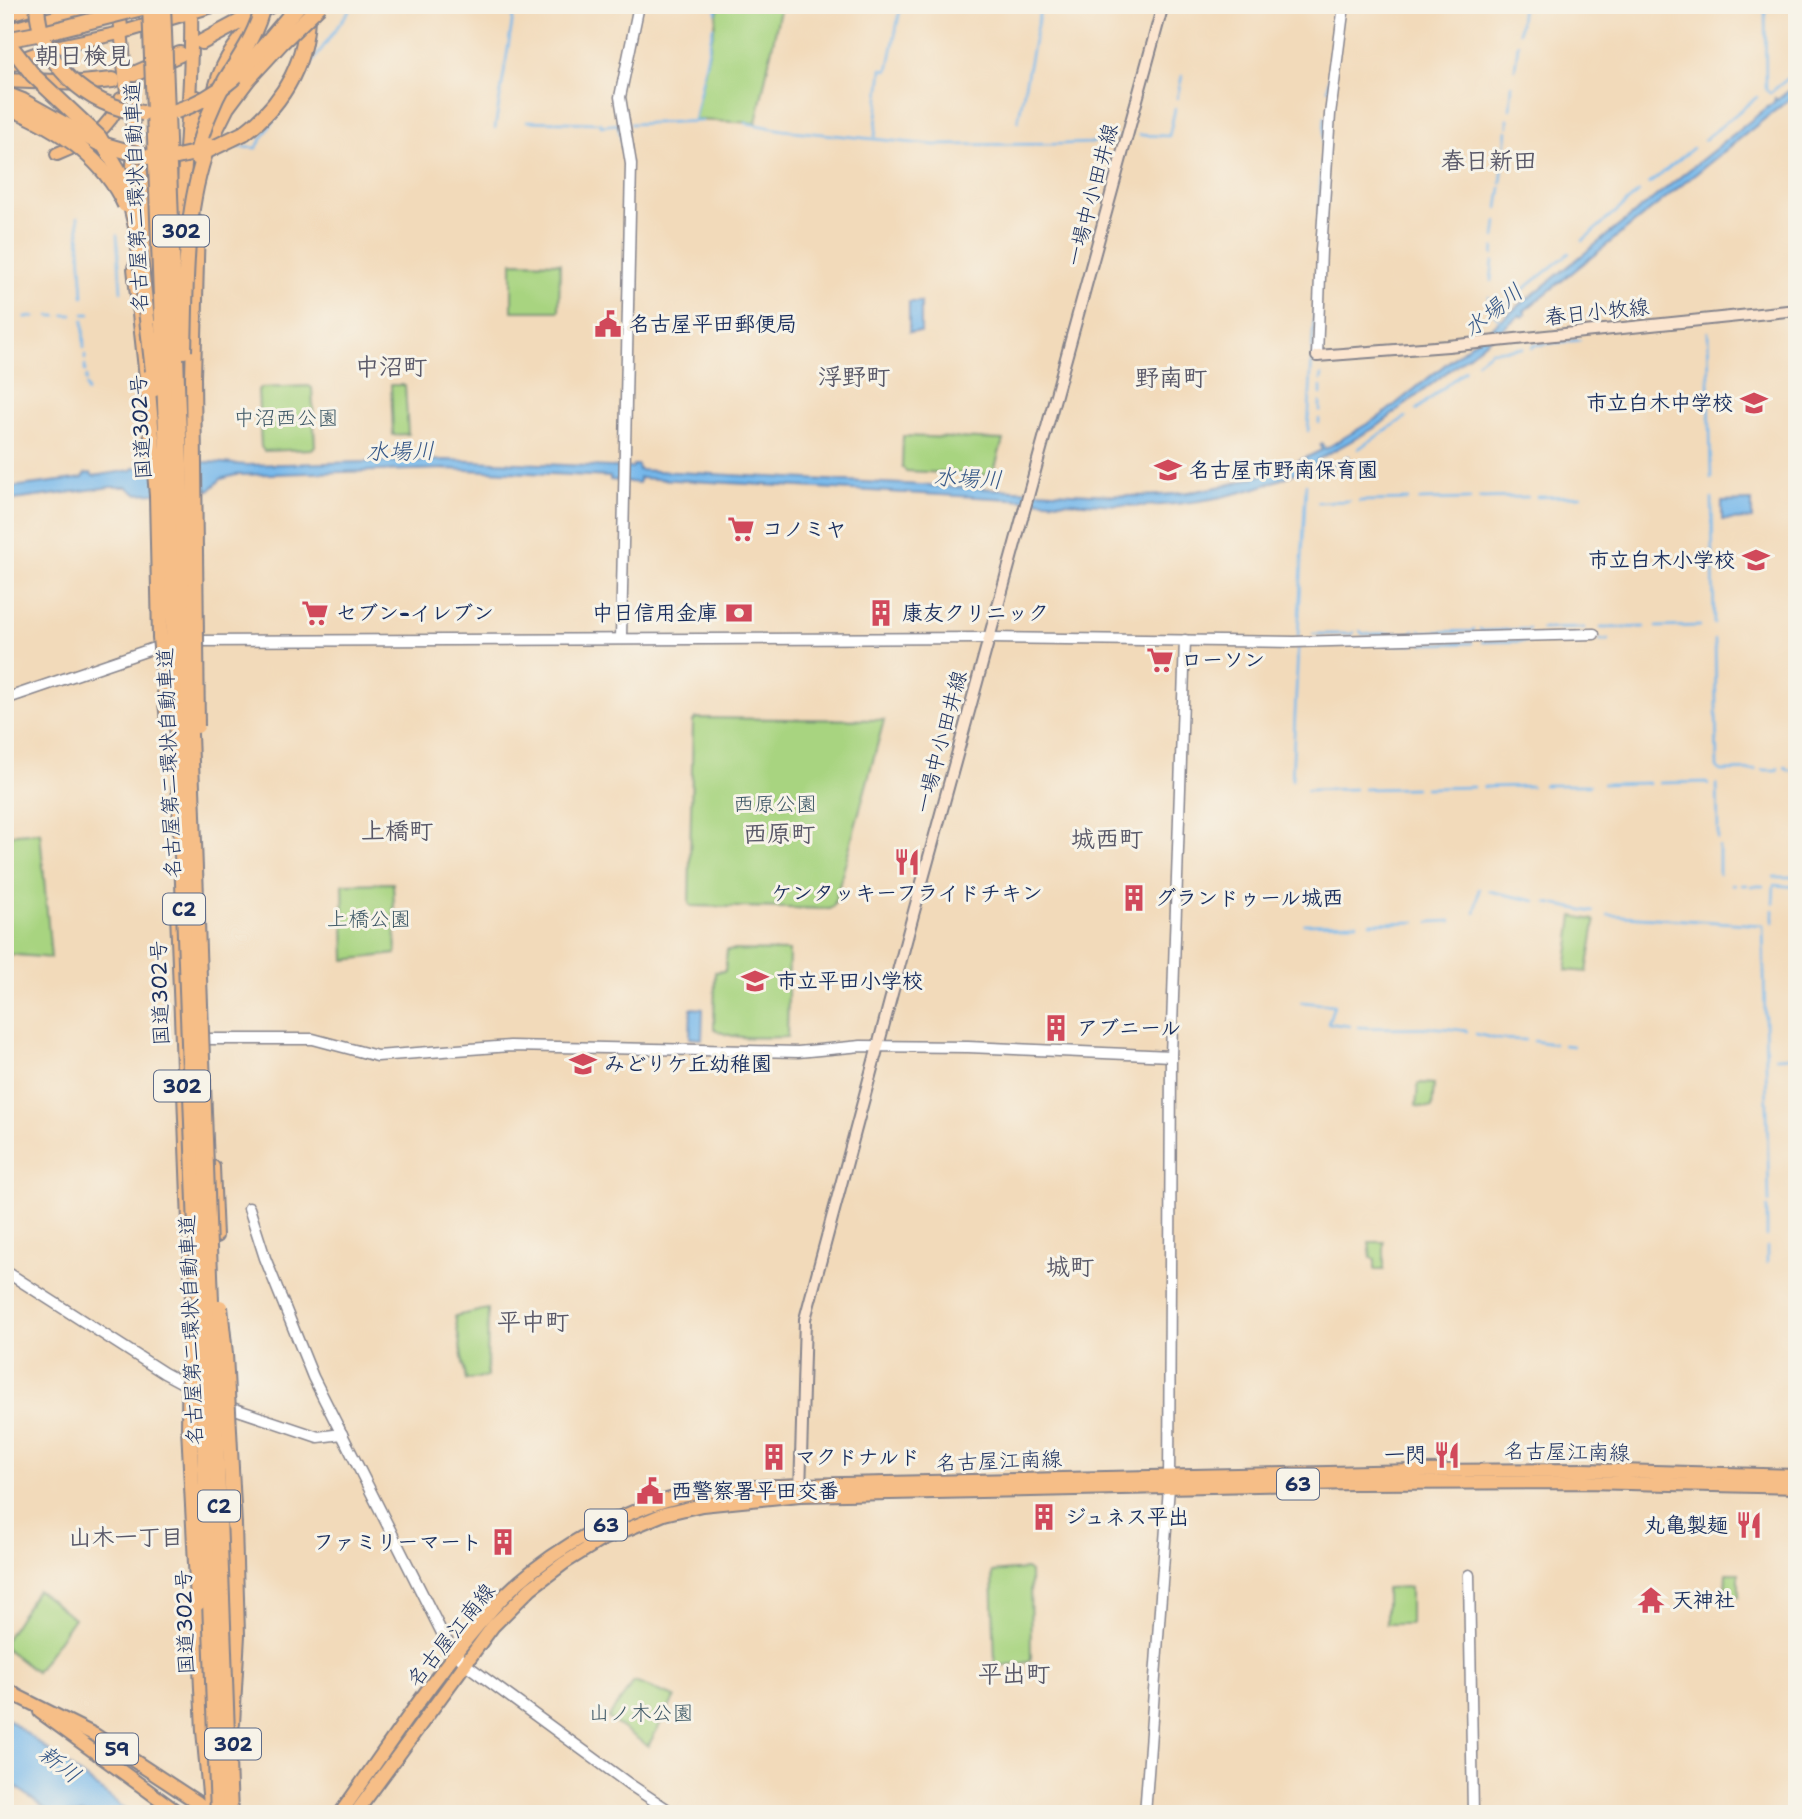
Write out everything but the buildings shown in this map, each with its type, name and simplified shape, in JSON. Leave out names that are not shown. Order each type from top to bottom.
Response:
[{"type":"highway","points":[[39,5],[39,22],[50,53],[77,87],[95,99],[117,108],[152,113],[176,111],[198,104],[225,88],[299,5]]},
{"type":"highway","points":[[152,5],[47,32],[5,39],[33,75],[87,125],[109,151],[127,190],[140,255],[166,498]]},
{"type":"highway","name":"名古屋第二環状自動車道","points":[[152,5],[166,498],[193,1163],[213,1811]]},
{"type":"highway","name":"名古屋第二環状自動車道","points":[[163,5],[230,1814]]},
{"type":"highway","points":[[183,558],[183,387],[190,210],[195,161],[207,119],[255,29],[263,5]]},
{"type":"highway","points":[[197,39],[273,5]]},
{"type":"highway","points":[[5,94],[23,101],[98,143],[132,154],[177,157],[209,150],[233,140],[255,125],[284,93],[302,53],[307,5]]},
{"type":"highway","points":[[190,210],[199,170],[227,107],[273,51],[320,5]]},
{"type":"highway","points":[[5,66],[57,47]]},
{"type":"highway","points":[[5,80],[81,83],[124,76],[180,54]]},
{"type":"highway","points":[[5,106],[35,119],[67,138],[104,170],[128,211],[140,255]]},
{"type":"highway","points":[[135,145],[131,214],[133,253],[157,496],[162,674],[181,831]]},
{"type":"highway","points":[[197,941],[193,377],[194,254],[200,165]]},
{"type":"highway","points":[[193,1163],[190,1428],[198,1603],[213,1811]]},
{"type":"highway","points":[[207,1199],[225,1354],[234,1525],[237,1634],[232,1724]]},
{"type":"main road","points":[[5,15],[39,5]]},
{"type":"main road","points":[[5,31],[99,5]]},
{"type":"main road","name":"国道302号","points":[[119,5],[124,76],[152,253],[166,498],[181,1052],[196,1391],[204,1675]]},
{"type":"main road","points":[[5,55],[94,39],[191,9],[216,5]]},
{"type":"main road","points":[[199,145],[209,127],[214,88],[230,52],[273,5]]},
{"type":"main road","name":"一場中小田井線","points":[[800,1490],[806,1319],[1163,5]]},
{"type":"main road","name":"国道302号","points":[[191,9],[197,39],[180,246],[180,320],[233,1674]]},
{"type":"main road","points":[[57,154],[92,139],[106,127],[120,104],[124,76],[110,46],[94,39]]},
{"type":"main road","points":[[197,39],[200,165]]},
{"type":"main road","name":"春日小牧線","points":[[1317,356],[1496,342],[1797,310]]},
{"type":"main road","name":"名古屋江南線","points":[[1169,1482],[1312,1472],[1584,1470],[1797,1476]]},
{"type":"main road","name":"名古屋江南線","points":[[340,1814],[460,1659],[499,1617],[531,1588],[601,1540],[664,1514],[702,1505],[800,1490],[1169,1482],[1585,1482],[1797,1487]]},
{"type":"main road","name":"名古屋江南線","points":[[355,1814],[460,1659]]},
{"type":"main road","name":"59","points":[[5,1687],[17,1696],[96,1735],[213,1811]]},
{"type":"main road","points":[[17,1696],[180,1814]]},
{"type":"main road","name":"302","points":[[232,1724],[236,1814]]},
{"type":"street","points":[[621,638],[631,164],[620,97],[639,5]]},
{"type":"street","points":[[1317,356],[1327,155],[1344,5]]},
{"type":"street","points":[[5,698],[154,646],[192,640],[990,638],[1294,642],[1594,634]]},
{"type":"street","points":[[1145,1814],[1169,1482],[1171,1056],[1185,640]]},
{"type":"street","points":[[208,1039],[313,1039],[361,1053],[388,1056],[510,1046],[799,1052],[847,1046],[878,1046],[1171,1056]]},
{"type":"street","points":[[249,1208],[294,1334],[444,1637],[460,1659],[674,1814]]},
{"type":"street","points":[[5,1270],[164,1373],[222,1404],[318,1437],[342,1434]]},
{"type":"street","points":[[1469,1575],[1473,1814]]},
{"type":"green space","points":[[719,5],[781,5],[756,123],[694,120]]},
{"type":"green space","points":[[512,262],[560,263],[559,311],[512,311]]},
{"type":"green space","points":[[391,385],[405,385],[408,434],[393,435]]},
{"type":"green space","name":"中沼西公園","points":[[309,386],[312,388],[315,446],[312,449],[264,451],[261,447],[258,390]]},
{"type":"green space","points":[[903,436],[1003,440],[994,471],[987,475],[906,471],[902,467]]},
{"type":"green space","name":"西原公園","points":[[696,718],[884,720],[834,905],[830,909],[689,904],[693,721]]},
{"type":"green space","points":[[40,832],[51,958],[5,954],[5,835]]},
{"type":"green space","name":"上橋公園","points":[[393,883],[396,954],[345,960],[343,884]]},
{"type":"green space","points":[[1573,916],[1594,920],[1595,923],[1587,972],[1566,970]]},
{"type":"green space","points":[[727,950],[789,951],[787,1037],[738,1037],[714,1028],[715,972],[725,971]]},
{"type":"green space","points":[[1434,1084],[1432,1108],[1416,1106],[1418,1085]]},
{"type":"green space","points":[[1369,1242],[1384,1242],[1384,1270],[1375,1270],[1375,1259],[1371,1258]]},
{"type":"green space","points":[[488,1309],[487,1377],[466,1380],[455,1316]]},
{"type":"green space","points":[[1026,1569],[1030,1572],[1031,1659],[1029,1662],[998,1666],[995,1664],[992,1572]]},
{"type":"green space","points":[[1726,1573],[1739,1573],[1739,1596],[1725,1594]]},
{"type":"green space","points":[[1410,1587],[1410,1624],[1386,1624],[1386,1588]]},
{"type":"green space","points":[[37,1590],[74,1618],[36,1672],[5,1648],[5,1640]]},
{"type":"green space","name":"山ノ木公園","points":[[634,1682],[675,1697],[648,1746],[608,1718]]},
{"type":"water","points":[[1797,84],[1797,93],[1524,311],[1526,314],[1522,317],[1520,315],[1378,426],[1317,460],[1315,468],[1311,465],[1269,484],[1226,496],[1136,506],[639,478],[639,483],[610,480],[610,477],[447,469],[236,475],[221,479],[210,490],[136,494],[127,487],[111,487],[5,501],[5,488],[83,478],[84,474],[91,473],[93,476],[133,468],[209,462],[246,465],[447,460],[633,468],[633,465],[638,465],[639,470],[1128,496],[1179,494],[1228,485],[1299,461],[1322,450],[1322,444],[1325,449],[1382,415],[1774,102],[1775,98],[1777,100]]},
{"type":"water","points":[[909,302],[921,302],[921,332],[909,332]]},
{"type":"water","points":[[1752,501],[1752,519],[1722,520],[1722,502]]},
{"type":"water","points":[[691,1008],[703,1009],[702,1039],[690,1038]]},
{"type":"water","name":"新川","points":[[5,1717],[132,1814],[52,1814],[5,1778]]},
{"type":"waterway","points":[[294,88],[353,5]]},
{"type":"waterway","points":[[495,128],[515,5]]},
{"type":"waterway","points":[[716,13],[717,5]]},
{"type":"waterway","points":[[875,136],[882,69],[888,70],[901,5]]},
{"type":"waterway","points":[[1018,121],[1041,5]]},
{"type":"waterway","points":[[1519,32],[1522,5]]},
{"type":"waterway","points":[[1765,5],[1766,90],[1769,92]]},
{"type":"waterway","points":[[1328,89],[1337,16]]},
{"type":"waterway","points":[[694,121],[713,27]]},
{"type":"waterway","points":[[1515,69],[1518,44]]},
{"type":"waterway","points":[[1770,93],[1797,71]]},
{"type":"waterway","points":[[1177,98],[1182,76]]},
{"type":"waterway","points":[[1510,109],[1512,85]]},
{"type":"waterway","points":[[1704,140],[1757,97]]},
{"type":"waterway","points":[[236,147],[256,148],[281,109]]},
{"type":"waterway","points":[[1139,135],[1169,136],[1175,109]]},
{"type":"waterway","points":[[1318,229],[1325,117]]},
{"type":"waterway","points":[[1508,119],[1508,126]]},
{"type":"waterway","points":[[527,121],[601,123],[601,126],[618,124],[624,153]]},
{"type":"waterway","points":[[631,124],[702,121]]},
{"type":"waterway","points":[[746,123],[783,130],[934,145],[1090,143],[1116,137]]},
{"type":"waterway","points":[[1505,151],[1507,131]]},
{"type":"waterway","points":[[1649,184],[1693,148]]},
{"type":"waterway","points":[[1501,183],[1504,156]]},
{"type":"waterway","points":[[1498,208],[1501,188]]},
{"type":"waterway","points":[[1582,241],[1639,192]]},
{"type":"waterway","points":[[78,217],[83,296]]},
{"type":"waterway","points":[[1495,238],[1497,222]]},
{"type":"waterway","points":[[117,235],[121,291]]},
{"type":"waterway","points":[[1493,255],[1494,248]]},
{"type":"waterway","name":"水場川","points":[[1519,293],[1569,253]]},
{"type":"waterway","name":"水場川","points":[[1491,281],[1493,261]]},
{"type":"waterway","points":[[1308,431],[1315,295]]},
{"type":"waterway","name":"水場川","points":[[1489,297],[1489,306],[1501,322]]},
{"type":"waterway","name":"水場川","points":[[1496,312],[1512,299]]},
{"type":"waterway","points":[[84,314],[90,314]]},
{"type":"waterway","points":[[64,315],[72,315]]},
{"type":"waterway","points":[[50,316],[57,316]]},
{"type":"waterway","points":[[25,317],[35,317]]},
{"type":"waterway","points":[[83,320],[84,348]]},
{"type":"waterway","points":[[1708,332],[1711,478]]},
{"type":"waterway","points":[[1532,348],[1535,345],[1580,340]]},
{"type":"waterway","points":[[1477,362],[1491,351],[1523,348]]},
{"type":"waterway","points":[[85,365],[85,371]]},
{"type":"waterway","points":[[1416,410],[1465,370]]},
{"type":"waterway","points":[[1321,380],[1322,375]]},
{"type":"waterway","points":[[86,386],[87,392]]},
{"type":"waterway","points":[[1321,387],[1321,394]]},
{"type":"waterway","points":[[1320,402],[1320,411]]},
{"type":"waterway","points":[[1358,449],[1406,417]]},
{"type":"waterway","points":[[1323,472],[1348,456]]},
{"type":"waterway","points":[[1298,636],[1306,484]]},
{"type":"waterway","points":[[1537,497],[1581,496]]},
{"type":"waterway","points":[[1479,498],[1527,497]]},
{"type":"waterway","points":[[1419,500],[1470,499]]},
{"type":"waterway","points":[[1712,499],[1714,624]]},
{"type":"waterway","points":[[1359,501],[1408,500]]},
{"type":"waterway","points":[[1318,502],[1349,501]]},
{"type":"waterway","points":[[1657,627],[1700,626]]},
{"type":"waterway","points":[[1601,628],[1644,627]]},
{"type":"waterway","points":[[1541,629],[1584,628]]},
{"type":"waterway","points":[[1420,630],[1474,629]]},
{"type":"waterway","points":[[1480,629],[1529,629]]},
{"type":"waterway","points":[[1360,631],[1363,634],[1411,633],[1414,630]]},
{"type":"waterway","points":[[1313,634],[1354,632]]},
{"type":"waterway","points":[[1542,641],[1586,640]]},
{"type":"waterway","points":[[1600,640],[1608,640]]},
{"type":"waterway","points":[[1715,640],[1717,768],[1722,771],[1756,770]]},
{"type":"waterway","points":[[1482,642],[1531,641]]},
{"type":"waterway","points":[[1422,644],[1472,643]]},
{"type":"waterway","points":[[1380,645],[1412,644]]},
{"type":"waterway","points":[[1292,780],[1298,648]]},
{"type":"waterway","points":[[1785,767],[1788,770],[1797,770]]},
{"type":"waterway","points":[[1763,770],[1778,768]]},
{"type":"waterway","points":[[1603,784],[1649,783]]},
{"type":"waterway","points":[[1660,783],[1708,784]]},
{"type":"waterway","points":[[1717,784],[1718,828]]},
{"type":"waterway","points":[[1543,785],[1590,785]]},
{"type":"waterway","points":[[1484,787],[1531,786]]},
{"type":"waterway","points":[[1425,788],[1474,787]]},
{"type":"waterway","points":[[1364,789],[1415,788]]},
{"type":"waterway","points":[[1307,790],[1355,789]]},
{"type":"waterway","points":[[1718,831],[1718,839]]},
{"type":"waterway","points":[[1719,847],[1719,874]]},
{"type":"waterway","points":[[1774,877],[1797,877]]},
{"type":"waterway","points":[[1742,885],[1747,885]]},
{"type":"waterway","points":[[1773,904],[1774,885],[1797,887]]},
{"type":"waterway","points":[[1751,886],[1763,886]]},
{"type":"waterway","points":[[1475,913],[1479,889]]},
{"type":"waterway","points":[[1489,891],[1535,901]]},
{"type":"waterway","points":[[1547,903],[1593,912]]},
{"type":"waterway","points":[[1773,910],[1773,922]]},
{"type":"waterway","points":[[1608,915],[1763,925],[1769,1202]]},
{"type":"waterway","points":[[1430,922],[1451,921]]},
{"type":"waterway","points":[[1370,923],[1416,922]]},
{"type":"waterway","points":[[1304,924],[1357,923]]},
{"type":"waterway","points":[[1301,1002],[1334,1005],[1328,1023],[1350,1026]]},
{"type":"waterway","points":[[1358,1027],[1467,1031]]},
{"type":"waterway","points":[[1476,1034],[1497,1039],[1525,1040]]},
{"type":"waterway","points":[[1534,1041],[1554,1044]]},
{"type":"waterway","points":[[1564,1045],[1573,1046]]},
{"type":"waterway","points":[[1776,1057],[1797,1056]]},
{"type":"waterway","points":[[1767,1208],[1767,1236]]},
{"type":"waterway","points":[[1767,1247],[1767,1263]]},
{"type":"railway","points":[[1726,1814],[1797,1804]]},
{"type":"place","name":"名古屋平田郵便局","points":[[608,324]]},
{"type":"place","name":"市立白木中学校","points":[[1754,403]]},
{"type":"place","name":"名古屋市野南保育園","points":[[1168,470]]},
{"type":"place","name":"コノミヤ","points":[[741,529]]},
{"type":"place","name":"市立白木小学校","points":[[1756,560]]},
{"type":"place","name":"セブン-イレブン","points":[[315,613]]},
{"type":"place","name":"中日信用金庫","points":[[739,613]]},
{"type":"place","name":"康友クリニック","points":[[881,613]]},
{"type":"place","name":"ローソン","points":[[1160,660]]},
{"type":"place","name":"ケンタッキーフライドチキン","points":[[907,862]]},
{"type":"place","name":"グランドゥール城西","points":[[1134,898]]},
{"type":"place","name":"市立平田小学校","points":[[755,981]]},
{"type":"place","name":"アブニール","points":[[1056,1028]]},
{"type":"place","name":"みどりケ丘幼稚園","points":[[583,1064]]},
{"type":"place","name":"一閃","points":[[1447,1455]]},
{"type":"place","name":"マクドナルド","points":[[774,1457]]},
{"type":"place","name":"西警察署平田交番","points":[[650,1491]]},
{"type":"place","name":"ジュネス平出","points":[[1044,1517]]},
{"type":"place","name":"丸亀製麺","points":[[1749,1525]]},
{"type":"place","name":"ファミリーマート","points":[[503,1542]]},
{"type":"place","name":"天神社","points":[[1651,1600]]},
{"type":"district","name":"朝日検見","points":[[83,56]]},
{"type":"district","name":"春日新田","points":[[1489,161]]},
{"type":"district","name":"中沼町","points":[[391,367]]},
{"type":"district","name":"浮野町","points":[[854,377]]},
{"type":"district","name":"野南町","points":[[1171,378]]},
{"type":"district","name":"上橋町","points":[[397,831]]},
{"type":"district","name":"西原町","points":[[779,834]]},
{"type":"district","name":"城西町","points":[[1107,839]]},
{"type":"district","name":"城町","points":[[1070,1267]]},
{"type":"district","name":"平中町","points":[[533,1322]]},
{"type":"district","name":"山木一丁目","points":[[126,1537]]},
{"type":"district","name":"平出町","points":[[1014,1674]]}]
